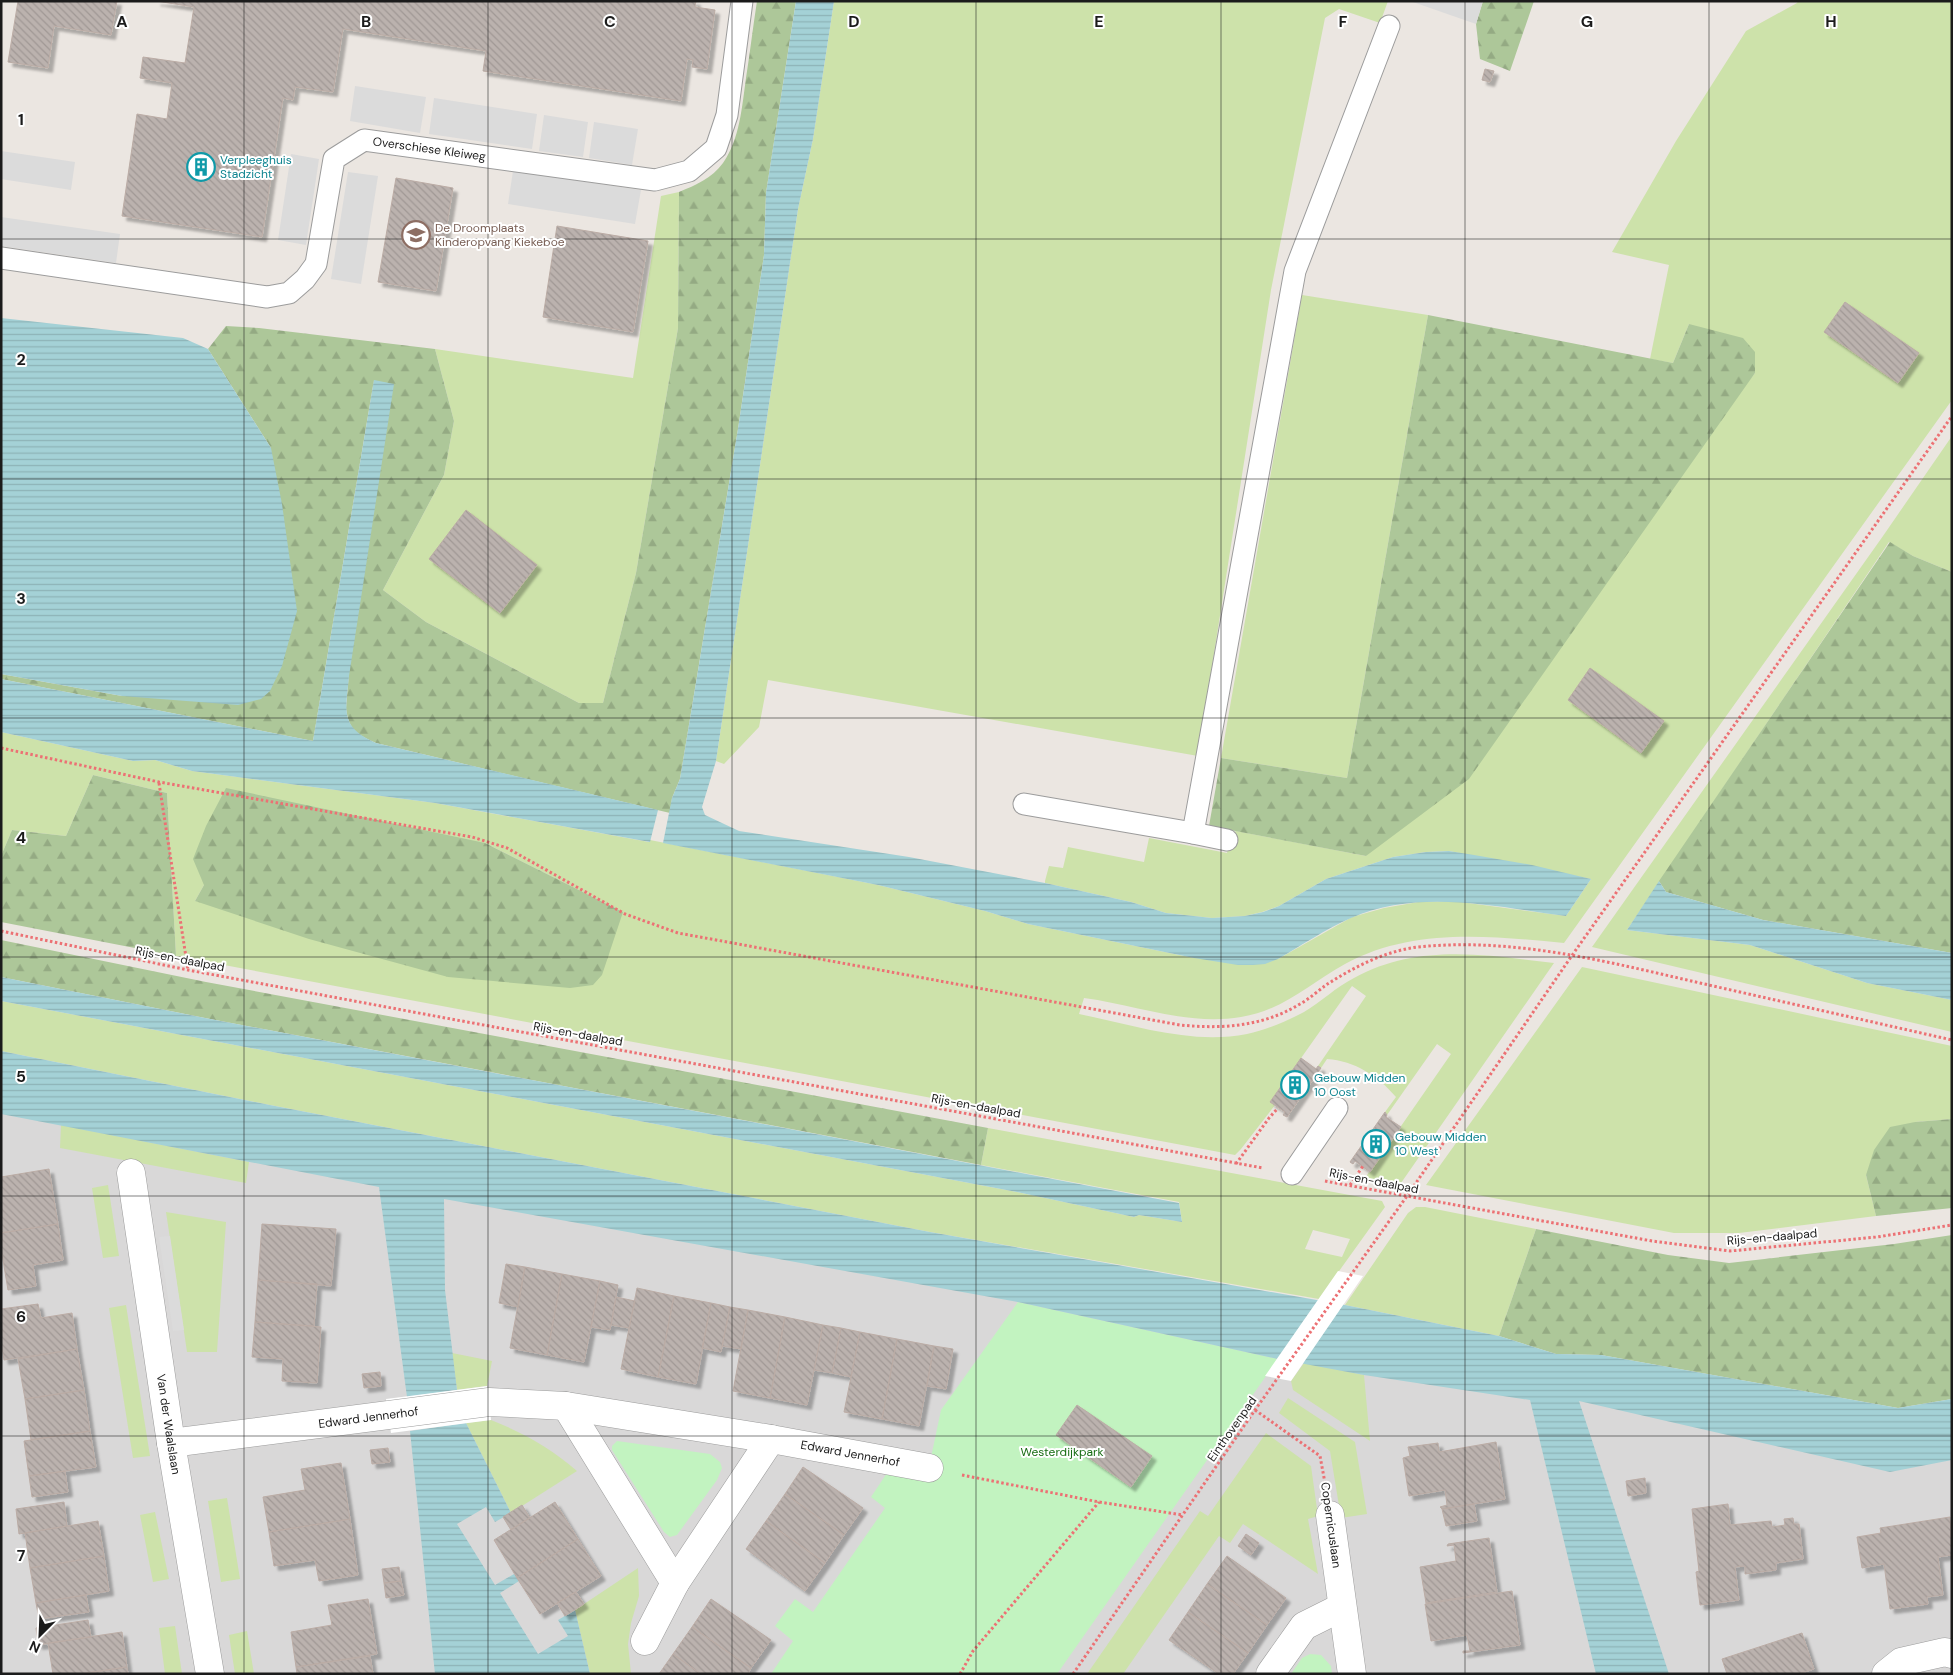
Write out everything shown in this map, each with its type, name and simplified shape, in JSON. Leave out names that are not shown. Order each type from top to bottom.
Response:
[{"type":"street","name":"Van der Waalslaan","points":[[131,1172],[171,1444],[210,1674]]},
{"type":"street","name":"Edward Jennerhof","points":[[171,1444],[489,1402],[566,1406],[771,1439],[929,1468]]},
{"type":"street","points":[[566,1406],[675,1583]]},
{"type":"street","points":[[645,1641],[675,1583],[771,1439]]},
{"type":"street","name":"Copernicuslaan","points":[[1330,1516],[1352,1674]]},
{"type":"street","points":[[1270,1674],[1304,1626],[1342,1608]]},
{"type":"street","points":[[1886,1674],[1901,1662],[1945,1652],[1952,1654]]},
{"type":"lane","name":"Overschiese Kleiweg","points":[[1,258],[267,296],[289,292],[305,279],[316,264],[334,159],[364,140],[654,180],[689,171],[716,148],[727,114],[742,1]]},
{"type":"lane","points":[[1193,833],[1295,271],[1389,26]]},
{"type":"lane","points":[[1024,804],[1227,840]]},
{"type":"lane","points":[[1292,1174],[1337,1108]]},
{"type":"path","name":"Einthovenpad","points":[[1073,1674],[1255,1410],[1407,1196],[1573,954],[1952,416]]},
{"type":"path","points":[[1,748],[158,782],[472,836],[507,848],[625,914],[678,933],[1180,1024],[1221,1027],[1244,1025],[1274,1017],[1300,1004],[1326,986],[1372,960],[1416,947],[1457,945],[1493,946],[1573,954],[1952,1040]]},
{"type":"path","points":[[158,782],[188,970]]},
{"type":"path","name":"Rijs-en-daalpad","points":[[1,931],[188,970],[1652,1241],[1730,1251],[1877,1237],[1952,1225]]},
{"type":"path","points":[[1236,1164],[1278,1108]]},
{"type":"path","points":[[1350,1185],[1363,1166]]},
{"type":"path","name":"Copernicuslaan","points":[[1255,1410],[1320,1456],[1330,1516]]},
{"type":"path","points":[[929,1468],[1099,1502],[1183,1516]]},
{"type":"path","points":[[960,1674],[973,1651],[1099,1502]]},
{"type":"shaded area","points":[[1410,1],[1483,1],[1476,24]]},
{"type":"shaded area","points":[[355,86],[426,97],[420,133],[350,121]]},
{"type":"shaded area","points":[[434,98],[537,114],[532,149],[429,134]]},
{"type":"shaded area","points":[[544,115],[588,122],[583,157],[539,151]]},
{"type":"shaded area","points":[[594,122],[638,129],[632,165],[589,158]]},
{"type":"shaded area","points":[[1,151],[75,162],[71,190],[1,179]]},
{"type":"shaded area","points":[[291,154],[319,159],[306,245],[278,240]]},
{"type":"shaded area","points":[[513,171],[641,190],[635,224],[508,204]]},
{"type":"shaded area","points":[[348,172],[378,176],[361,284],[331,279]]},
{"type":"shaded area","points":[[1,217],[120,234],[116,263],[1,246]]},
{"type":"shaded area","points":[[1,1080],[1952,1439],[1952,1674],[1,1674]]},
{"type":"shaded area","points":[[170,1236],[184,1330],[173,1331],[159,1237]]},
{"type":"green space","points":[[757,1],[796,1],[766,193],[764,255],[738,429],[680,779],[672,798],[670,813],[376,743],[363,737],[352,726],[346,708],[374,380],[313,741],[1,679],[1,674],[122,696],[271,448],[208,349],[226,326],[259,328],[435,349],[454,421],[444,475],[383,590],[426,622],[579,703],[603,703],[636,573],[678,328],[679,192],[709,177],[719,168],[729,154],[737,133]]},
{"type":"green space","points":[[834,1],[1388,1],[1380,23],[1339,9],[1325,18],[1271,290],[1198,756],[768,680],[759,727],[724,764],[716,761],[798,209],[813,139]]},
{"type":"green space","points":[[1483,1],[1534,1],[1510,71],[1480,59],[1476,24]]},
{"type":"green space","points":[[1798,1],[1952,1],[1952,400],[1564,943],[1508,938],[1452,937],[1424,939],[1397,944],[1371,952],[1345,964],[1270,1009],[1241,1017],[1201,1019],[1182,1017],[1084,998],[1079,1014],[1163,1032],[1205,1037],[1226,1037],[1247,1034],[1284,1022],[1304,1012],[1354,978],[1378,967],[1403,960],[1452,954],[1554,963],[1401,1183],[1365,1178],[1451,1054],[1437,1044],[1387,1115],[1385,1112],[1396,1097],[1374,1076],[1356,1066],[1337,1060],[1327,1059],[1321,1068],[1318,1066],[1366,996],[1352,986],[1270,1102],[1275,1105],[1235,1155],[176,956],[167,793],[93,775],[66,836],[12,830],[1,856],[1,732],[133,761],[155,760],[192,771],[435,803],[649,842],[650,840],[878,885],[985,911],[1028,924],[1194,958],[1278,959],[1352,917],[1384,908],[1418,902],[1453,901],[1566,916],[1591,879],[1449,851],[1393,857],[1326,879],[1279,906],[1245,916],[1212,918],[1166,913],[1131,902],[1045,883],[1045,881],[1049,866],[1063,868],[1068,847],[1144,862],[1149,838],[1227,853],[1231,835],[1236,831],[1366,856],[1755,373],[1689,324],[1673,363],[1650,359],[1669,265],[1612,252],[1676,141],[1746,31]],"holes":[[[485,843],[623,912],[195,901],[204,885]]]},
{"type":"green space","points":[[679,192],[678,328],[636,573],[603,703],[579,703],[426,622],[383,590],[444,475],[454,421],[435,349],[633,378],[661,196]]},
{"type":"green space","points":[[1302,295],[1428,315],[1347,778],[1221,758]]},
{"type":"green space","points":[[1428,315],[1673,363],[1689,324],[1743,338],[1755,352],[1755,373],[1469,779],[1366,856],[1209,826],[1221,758],[1347,778]]},
{"type":"green space","points":[[1952,436],[1952,572],[1913,556],[1889,542],[1627,930],[1750,945],[1867,983],[1952,1000],[1952,1032],[1592,947],[1883,536]]},
{"type":"green space","points":[[1890,542],[1913,556],[1952,572],[1952,953],[1763,920],[1666,892],[1659,881]]},
{"type":"green space","points":[[93,775],[167,793],[176,956],[1,922],[1,856],[12,830],[66,836]]},
{"type":"green space","points":[[226,788],[485,843],[623,912],[602,975],[593,985],[570,988],[448,977],[309,939],[195,901],[204,885],[193,859],[206,826]]},
{"type":"green space","points":[[1,940],[206,982],[988,1128],[981,1165],[205,1018],[1,977]]},
{"type":"green space","points":[[1582,967],[1952,1046],[1952,1119],[1915,1122],[1866,1175],[1876,1216],[1739,1233],[1674,1233],[1426,1185]]},
{"type":"green space","points":[[1,1001],[1017,1192],[1134,1217],[1139,1215],[1182,1222],[1179,1202],[981,1165],[988,1128],[1382,1201],[1385,1207],[1319,1299],[930,1232],[270,1105],[1,1051]],"holes":[[[1313,1230],[1350,1239],[1342,1257],[1305,1249]]]},
{"type":"green space","points":[[1952,1119],[1952,1208],[1876,1216],[1866,1175],[1874,1150],[1890,1127],[1915,1122]]},
{"type":"green space","points":[[61,1125],[249,1162],[246,1183],[60,1148]]},
{"type":"green space","points":[[108,1185],[119,1256],[103,1258],[92,1188]]},
{"type":"green space","points":[[1416,1207],[1425,1207],[1536,1229],[1499,1336],[1345,1305],[1408,1213]]},
{"type":"green space","points":[[166,1212],[226,1222],[217,1352],[187,1352]]},
{"type":"green space","points":[[1536,1229],[1668,1255],[1729,1263],[1894,1244],[1952,1235],[1952,1399],[1898,1408],[1601,1355],[1556,1354],[1499,1336]]},
{"type":"green space","name":"Westerdijkpark","points":[[1018,1302],[1278,1359],[1057,1674],[771,1674],[793,1641],[775,1626],[795,1599],[813,1612],[885,1508],[871,1497],[887,1473],[926,1481],[941,1410]]},
{"type":"green space","points":[[126,1305],[150,1456],[133,1458],[109,1308]]},
{"type":"green space","points":[[452,1353],[492,1361],[487,1386],[457,1390]]},
{"type":"green space","points":[[1304,1363],[1364,1375],[1370,1441],[1293,1390],[1291,1381]]},
{"type":"green space","points":[[1288,1398],[1355,1442],[1367,1514],[1341,1518],[1330,1451],[1279,1413]]},
{"type":"green space","points":[[491,1420],[537,1442],[577,1471],[511,1513],[466,1423]]},
{"type":"green space","points":[[1266,1433],[1311,1466],[1318,1516],[1308,1519],[1318,1574],[1243,1524],[1230,1543],[1219,1536],[1123,1674],[1087,1674],[1200,1511],[1208,1516]]},
{"type":"green space","points":[[617,1441],[710,1454],[720,1462],[722,1468],[717,1480],[677,1535],[670,1537],[664,1532],[612,1450],[612,1446]]},
{"type":"green space","points":[[227,1498],[240,1579],[221,1582],[208,1501]]},
{"type":"green space","points":[[155,1512],[169,1579],[153,1582],[140,1515]]},
{"type":"green space","points":[[638,1568],[639,1596],[631,1623],[628,1644],[631,1674],[590,1674],[575,1610]]},
{"type":"green space","points":[[175,1626],[182,1674],[165,1674],[159,1628]]},
{"type":"green space","points":[[247,1631],[254,1674],[235,1674],[229,1635]]},
{"type":"green space","points":[[1310,1654],[1321,1655],[1331,1666],[1332,1674],[1291,1674],[1302,1658]]},
{"type":"water","points":[[796,1],[834,1],[813,139],[798,209],[716,761],[702,807],[705,815],[739,831],[909,857],[1045,883],[1131,902],[1166,913],[1212,918],[1245,916],[1263,912],[1279,906],[1326,879],[1393,857],[1449,851],[1532,865],[1591,879],[1566,916],[1458,902],[1404,904],[1377,909],[1351,918],[1323,932],[1278,959],[1265,964],[1238,965],[1194,958],[1028,924],[985,911],[878,885],[663,843],[672,798],[680,779],[738,429],[764,255],[766,193]]},
{"type":"water","points":[[1,318],[183,338],[208,349],[271,448],[282,504],[297,611],[282,666],[270,691],[261,699],[238,705],[122,696],[1,674]]},
{"type":"water","points":[[374,380],[394,384],[349,676],[346,708],[350,724],[364,737],[376,743],[658,810],[650,842],[435,803],[192,771],[155,760],[133,761],[1,732],[1,679],[313,741]]},
{"type":"water","points":[[1659,881],[1666,892],[1763,920],[1952,953],[1952,1000],[1867,983],[1750,945],[1627,930]]},
{"type":"water","points":[[1,977],[205,1018],[1179,1203],[1182,1222],[1139,1215],[1134,1217],[1017,1192],[1,1001]]},
{"type":"water","points":[[1,1051],[270,1105],[930,1232],[1345,1305],[1499,1336],[1556,1354],[1601,1355],[1898,1408],[1952,1399],[1952,1460],[1890,1472],[1579,1401],[1669,1674],[1596,1674],[1530,1400],[1364,1375],[1278,1359],[1018,1302],[444,1199],[445,1290],[457,1390],[407,1397],[379,1187],[1,1114]]},
{"type":"water","points":[[466,1423],[511,1513],[495,1522],[486,1507],[457,1524],[495,1585],[514,1574],[519,1581],[500,1593],[538,1654],[568,1636],[558,1620],[575,1610],[590,1674],[435,1674],[410,1431]]},
{"type":"pier","points":[[1338,1271],[1363,1276],[1291,1381],[1265,1376]]},
{"type":"pier","points":[[487,1386],[491,1420],[391,1433],[386,1399]]},
{"type":"building","points":[[18,1],[117,1],[111,35],[54,26],[48,68],[8,62]]},
{"type":"building","name":"Verpleeghuis Stadzicht","points":[[156,1],[696,1],[695,7],[715,10],[707,69],[692,67],[693,60],[687,59],[681,101],[483,71],[486,51],[343,29],[333,92],[295,87],[293,100],[283,98],[262,237],[122,216],[137,114],[167,119],[172,83],[140,78],[143,57],[185,63],[194,7]]},
{"type":"building","points":[[1485,69],[1494,71],[1490,82],[1482,80]]},
{"type":"building","name":"De Droomplaats Kinderopvang Kiekeboe","points":[[396,178],[453,188],[436,291],[378,282]]},
{"type":"building","points":[[557,226],[648,241],[633,332],[543,317]]},
{"type":"building","points":[[1845,302],[1919,353],[1898,383],[1824,332]]},
{"type":"building","points":[[466,510],[537,565],[500,613],[429,559]]},
{"type":"building","points":[[1590,668],[1664,721],[1641,753],[1568,700]]},
{"type":"building","name":"Gebouw Midden 10 Oost","points":[[1301,1058],[1316,1069],[1318,1066],[1321,1068],[1287,1117],[1283,1115],[1285,1112],[1270,1102]]},
{"type":"building","name":"Gebouw Midden 10 West","points":[[1385,1112],[1386,1117],[1401,1127],[1370,1172],[1355,1161],[1353,1164],[1350,1162]]},
{"type":"building","points":[[49,1169],[58,1224],[1,1233],[1,1177]]},
{"type":"building","points":[[58,1224],[63,1260],[33,1265],[36,1286],[8,1290],[1,1248],[1,1233]]},
{"type":"building","points":[[262,1224],[336,1229],[331,1286],[258,1280]]},
{"type":"building","points":[[506,1264],[525,1267],[518,1307],[499,1303]]},
{"type":"building","points":[[525,1267],[562,1274],[547,1355],[510,1348]]},
{"type":"building","points":[[562,1274],[600,1281],[584,1362],[547,1355]]},
{"type":"building","points":[[258,1280],[317,1284],[314,1326],[255,1322]]},
{"type":"building","points":[[600,1281],[618,1285],[610,1330],[591,1327]]},
{"type":"building","points":[[637,1288],[674,1296],[658,1377],[621,1369]]},
{"type":"building","points":[[674,1296],[711,1303],[696,1384],[658,1377]]},
{"type":"building","points":[[616,1297],[635,1301],[629,1328],[611,1325]]},
{"type":"building","points":[[711,1303],[730,1307],[721,1352],[702,1348]]},
{"type":"building","points":[[38,1304],[41,1318],[72,1313],[77,1349],[4,1360],[1,1342],[1,1309]]},
{"type":"building","points":[[730,1307],[748,1310],[741,1349],[722,1346]]},
{"type":"building","points":[[748,1310],[785,1317],[770,1398],[733,1391]]},
{"type":"building","points":[[785,1317],[823,1325],[807,1405],[770,1398]]},
{"type":"building","points":[[255,1322],[321,1327],[317,1383],[282,1381],[283,1359],[252,1357]]},
{"type":"building","points":[[823,1325],[841,1328],[832,1373],[814,1370]]},
{"type":"building","points":[[841,1328],[860,1332],[851,1377],[832,1373]]},
{"type":"building","points":[[860,1332],[897,1339],[882,1419],[844,1412]]},
{"type":"building","points":[[897,1339],[934,1346],[919,1426],[882,1419]]},
{"type":"building","points":[[934,1346],[953,1349],[946,1389],[927,1386]]},
{"type":"building","points":[[77,1349],[84,1390],[25,1399],[18,1359]]},
{"type":"building","points":[[380,1372],[381,1386],[364,1388],[362,1374]]},
{"type":"building","points":[[84,1390],[90,1431],[31,1440],[25,1399]]},
{"type":"building","points":[[1077,1405],[1152,1456],[1131,1487],[1056,1435]]},
{"type":"building","points":[[90,1431],[96,1467],[29,1476],[24,1441]]},
{"type":"building","points":[[1496,1442],[1505,1499],[1442,1509],[1440,1507],[1447,1505],[1445,1490],[1409,1496],[1403,1458],[1410,1456],[1408,1447],[1438,1443],[1439,1452]]},
{"type":"building","points":[[388,1448],[390,1462],[372,1464],[370,1450]]},
{"type":"building","points":[[341,1463],[350,1519],[269,1532],[263,1497],[305,1490],[301,1469]]},
{"type":"building","points":[[803,1467],[863,1508],[844,1535],[785,1494]]},
{"type":"building","points":[[65,1471],[68,1492],[32,1497],[29,1476]]},
{"type":"building","points":[[1645,1478],[1646,1493],[1628,1496],[1626,1481]]},
{"type":"building","points":[[785,1494],[844,1535],[825,1563],[766,1521]]},
{"type":"building","points":[[64,1502],[67,1526],[19,1534],[16,1509]]},
{"type":"building","points":[[555,1502],[578,1539],[517,1578],[494,1540]]},
{"type":"building","points":[[1474,1504],[1477,1521],[1446,1526],[1442,1509]]},
{"type":"building","points":[[1728,1504],[1730,1525],[1771,1521],[1772,1527],[1785,1525],[1784,1519],[1793,1518],[1794,1524],[1799,1524],[1803,1559],[1776,1563],[1776,1570],[1745,1574],[1745,1566],[1735,1567],[1739,1600],[1700,1605],[1696,1572],[1699,1571],[1692,1509]]},
{"type":"building","points":[[522,1505],[530,1518],[511,1530],[503,1517]]},
{"type":"building","points":[[1950,1517],[1952,1555],[1938,1557],[1943,1595],[1927,1597],[1928,1604],[1890,1609],[1884,1564],[1862,1568],[1857,1537],[1881,1533],[1880,1528]]},
{"type":"building","points":[[350,1519],[358,1575],[319,1581],[315,1560],[274,1566],[269,1532]]},
{"type":"building","points":[[98,1521],[104,1556],[30,1568],[25,1533]]},
{"type":"building","points":[[766,1521],[825,1563],[805,1591],[746,1549]]},
{"type":"building","points":[[1246,1534],[1259,1543],[1251,1555],[1238,1546]]},
{"type":"building","points":[[1489,1538],[1497,1592],[1426,1603],[1420,1567],[1456,1561],[1454,1545],[1447,1546],[1448,1544]]},
{"type":"building","points":[[578,1539],[601,1576],[540,1614],[517,1578]]},
{"type":"building","points":[[104,1556],[109,1591],[36,1603],[30,1568]]},
{"type":"building","points":[[1227,1556],[1286,1598],[1267,1625],[1207,1584]]},
{"type":"building","points":[[399,1567],[401,1581],[384,1583],[382,1569]]},
{"type":"building","points":[[401,1581],[404,1595],[386,1598],[384,1583]]},
{"type":"building","points":[[1207,1584],[1267,1625],[1248,1653],[1188,1612]]},
{"type":"building","points":[[1512,1591],[1520,1645],[1463,1653],[1463,1651],[1470,1651],[1467,1635],[1431,1641],[1425,1604]]},
{"type":"building","points":[[576,1592],[584,1604],[565,1616],[557,1603]]},
{"type":"building","points":[[86,1595],[89,1612],[39,1619],[36,1603]]},
{"type":"building","points":[[368,1599],[377,1654],[296,1667],[291,1632],[332,1625],[328,1605]]},
{"type":"building","points":[[711,1599],[771,1640],[751,1668],[692,1627]]},
{"type":"building","points":[[1188,1612],[1248,1653],[1233,1674],[1219,1674],[1169,1640]]},
{"type":"building","points":[[88,1620],[91,1637],[38,1645],[36,1628]]},
{"type":"building","points":[[692,1627],[751,1668],[748,1674],[701,1674],[673,1654]]},
{"type":"building","points":[[122,1632],[127,1667],[80,1674],[53,1674],[48,1643]]},
{"type":"building","points":[[1802,1633],[1814,1669],[1798,1674],[1727,1674],[1722,1659]]},
{"type":"building","points":[[673,1654],[677,1657],[701,1674],[659,1674]]},
{"type":"building","points":[[370,1656],[373,1674],[297,1674],[296,1667]]},
{"type":"building","points":[[127,1667],[128,1674],[80,1674]]},
{"type":"place","name":"Verpleeghuis Stadzicht","points":[[201,167]]},
{"type":"place","name":"De Droomplaats Kinderopvang Kiekeboe","points":[[416,235]]},
{"type":"place","name":"Gebouw Midden 10 Oost","points":[[1295,1085]]},
{"type":"place","name":"Gebouw Midden 10 West","points":[[1376,1144]]}]
